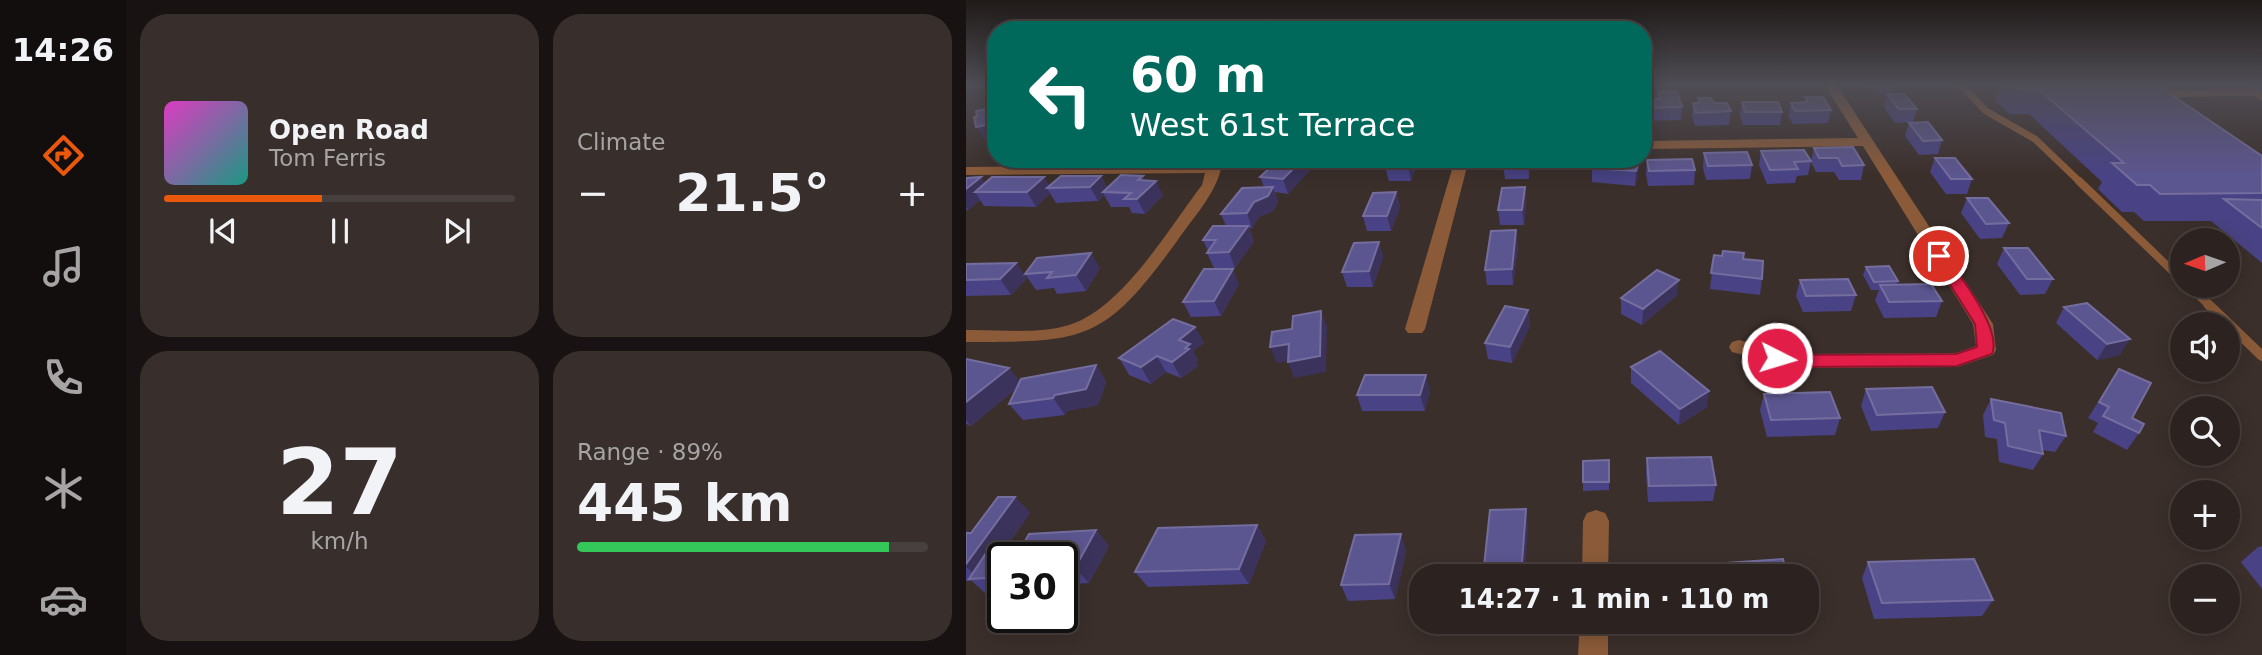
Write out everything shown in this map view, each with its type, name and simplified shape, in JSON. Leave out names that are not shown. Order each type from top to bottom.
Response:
[{"type":"street","points":[[1739,346],[1761,355],[1793,361],[1957,360],[1986,350],[1983,324],[1849,115]]},
{"type":"street","points":[[1652,145],[1867,142]]},
{"type":"street","points":[[1415,329],[1460,168]]},
{"type":"street","points":[[966,171],[1214,169],[1209,186],[1117,304],[1088,324],[1052,334],[966,336]]},
{"type":"street","points":[[1595,564],[1596,522]]},
{"type":"street","points":[[1593,655],[1594,634]]},
{"type":"lane","points":[[1992,115],[2035,139],[2170,268]]},
{"type":"lane","points":[[2202,298],[2262,356]]},
{"type":"building","points":[[977,115],[987,115],[987,125],[976,127],[974,117]]},
{"type":"building","points":[[2068,115],[2201,115],[2262,156],[2262,193],[2160,194],[2150,185],[2137,185],[2112,163],[2124,163]]},
{"type":"building","points":[[1928,122],[1942,140],[1923,141],[1909,123]]},
{"type":"building","points":[[1853,147],[1864,165],[1842,166],[1838,158],[1819,158],[1814,148]]},
{"type":"building","points":[[1804,150],[1811,161],[1794,162],[1798,169],[1770,170],[1761,151]]},
{"type":"building","points":[[1747,152],[1752,165],[1708,166],[1704,153]]},
{"type":"building","points":[[1935,158],[1955,158],[1972,179],[1951,179]]},
{"type":"building","points":[[1692,159],[1695,170],[1649,171],[1648,168],[1652,168],[1652,160]]},
{"type":"building","points":[[1270,168],[1294,168],[1283,179],[1260,177]]},
{"type":"building","points":[[1592,168],[1637,168],[1636,171]]},
{"type":"building","points":[[1121,175],[1143,176],[1138,180],[1156,181],[1137,199],[1124,199],[1131,193],[1103,192]]},
{"type":"building","points":[[1061,176],[1101,176],[1090,187],[1047,188]]},
{"type":"building","points":[[981,177],[966,189],[966,178]]},
{"type":"building","points":[[992,177],[1044,177],[1027,192],[975,192]]},
{"type":"building","points":[[1273,187],[1268,196],[1254,202],[1247,213],[1221,214],[1242,188]]},
{"type":"building","points":[[1525,187],[1522,210],[1498,210],[1502,188]]},
{"type":"building","points":[[1396,192],[1387,216],[1363,216],[1373,193]]},
{"type":"building","points":[[1967,198],[1988,198],[2009,223],[1986,224]]},
{"type":"building","points":[[2224,199],[2262,200],[2262,228]]},
{"type":"building","points":[[1213,226],[1248,226],[1229,252],[1207,253],[1216,240],[1203,240]]},
{"type":"building","points":[[1516,230],[1512,269],[1485,270],[1491,231]]},
{"type":"building","points":[[1379,242],[1369,271],[1342,272],[1354,243]]},
{"type":"building","points":[[2004,248],[2028,248],[2053,279],[2027,279]]},
{"type":"building","points":[[1723,251],[1744,253],[1743,259],[1763,261],[1762,279],[1711,273],[1714,255],[1722,256]]},
{"type":"building","points":[[1091,253],[1076,275],[1047,278],[1052,272],[1025,274],[1037,258]]},
{"type":"building","points":[[1016,263],[1000,279],[966,280],[966,264]]},
{"type":"building","points":[[1889,266],[1898,281],[1874,282],[1866,267]]},
{"type":"building","points":[[1204,269],[1233,269],[1214,301],[1183,302]]},
{"type":"building","points":[[1657,270],[1679,280],[1643,309],[1621,298]]},
{"type":"building","points":[[1848,279],[1856,295],[1806,296],[1800,280]]},
{"type":"building","points":[[1931,284],[1942,301],[1889,302],[1880,285]]},
{"type":"building","points":[[2087,303],[2130,339],[2107,344],[2064,307]]},
{"type":"building","points":[[1505,306],[1528,310],[1510,347],[1485,343]]},
{"type":"building","points":[[1321,311],[1320,356],[1288,362],[1289,344],[1270,347],[1272,332],[1292,329],[1293,316]]},
{"type":"building","points":[[1173,319],[1195,327],[1179,340],[1190,344],[1185,348],[1189,349],[1172,362],[1157,356],[1141,367],[1119,358]]},
{"type":"building","points":[[1660,351],[1709,391],[1680,409],[1631,367]]},
{"type":"building","points":[[966,359],[1009,368],[966,402]]},
{"type":"building","points":[[1096,365],[1086,389],[1055,395],[1053,398],[1009,404],[1021,379]]},
{"type":"building","points":[[2119,369],[2151,383],[2132,418],[2144,424],[2139,433],[2103,416],[2109,407],[2099,402]]},
{"type":"building","points":[[1365,375],[1426,375],[1420,395],[1357,395]]},
{"type":"building","points":[[1932,387],[1945,412],[1877,415],[1866,389]]},
{"type":"building","points":[[1830,392],[1840,418],[1771,420],[1764,394]]},
{"type":"building","points":[[1991,399],[2061,413],[2066,436],[2039,430],[2043,454],[2008,446],[2005,423],[1994,420]]},
{"type":"building","points":[[1711,457],[1716,485],[1649,486],[1647,458]]},
{"type":"building","points":[[1609,460],[1609,482],[1583,482],[1583,461]]},
{"type":"building","points":[[998,497],[1015,497],[966,564],[966,533],[971,533]]},
{"type":"building","points":[[1526,509],[1522,564],[1484,564],[1490,510]]},
{"type":"building","points":[[1257,525],[1239,569],[1135,572],[1158,528]]},
{"type":"building","points":[[1096,530],[1078,563],[1078,542],[1025,542],[1029,534]]},
{"type":"building","points":[[1401,534],[1389,584],[1341,585],[1355,535]]},
{"type":"building","points":[[987,552],[987,578],[969,579]]},
{"type":"building","points":[[1783,559],[1784,564],[1712,564]]},
{"type":"building","points":[[1974,559],[1993,600],[1882,603],[1868,562]]},
{"type":"route","points":[[1777,358],[1793,361],[1957,360],[1986,350],[1983,324],[1939,256]]}]
